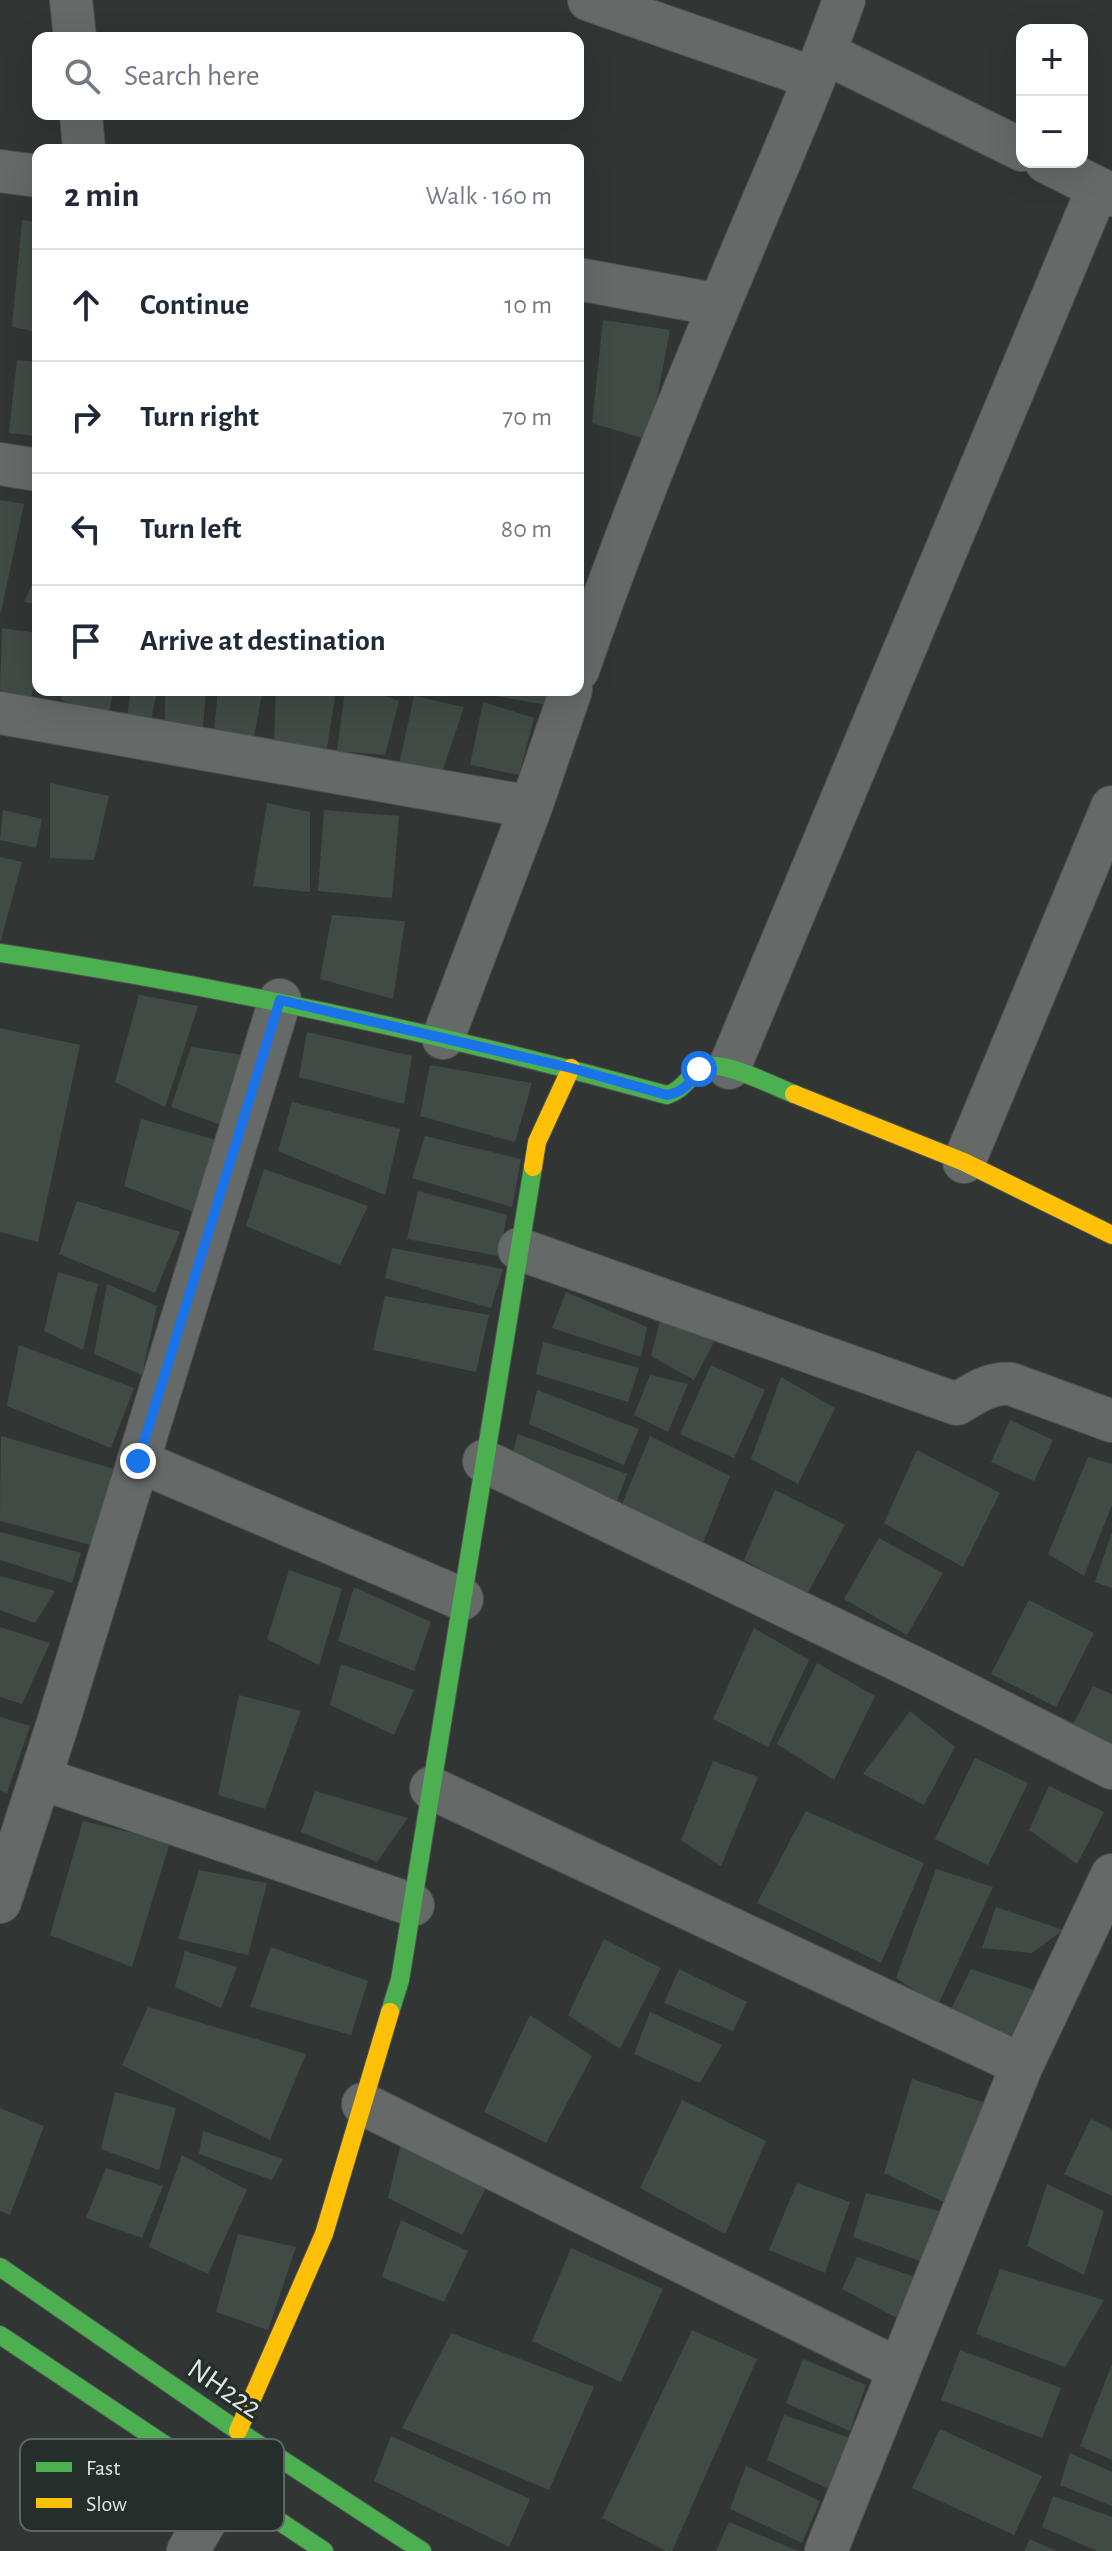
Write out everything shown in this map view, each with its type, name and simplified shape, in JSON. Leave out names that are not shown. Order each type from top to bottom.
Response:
[{"type":"main road","points":[[0,953],[280,1000],[571,1068],[667,1095],[678,1093],[688,1086],[707,1063],[729,1068],[964,1162],[1112,1235]]},
{"type":"main road","points":[[238,2431],[324,2234],[400,1980],[537,1142],[571,1068]]},
{"type":"main road","name":"NH222","points":[[0,2267],[250,2439]]},
{"type":"main road","points":[[0,2335],[154,2439]]},
{"type":"main road","name":"NH222","points":[[284,2461],[422,2551]]},
{"type":"main road","points":[[284,2525],[324,2551]]},
{"type":"street","points":[[71,0],[74,32]]},
{"type":"street","points":[[589,0],[820,65],[1016,147]]},
{"type":"street","points":[[584,635],[596,565],[719,305],[820,65],[844,0]]},
{"type":"street","points":[[82,120],[84,144]]},
{"type":"street","points":[[729,1068],[1105,191],[1058,168]]},
{"type":"street","points":[[0,171],[32,175]]},
{"type":"street","points":[[584,280],[719,305]]},
{"type":"street","points":[[0,464],[32,469]]},
{"type":"street","points":[[443,1038],[531,807],[569,696]]},
{"type":"street","points":[[0,713],[531,807]]},
{"type":"street","points":[[964,1162],[1112,807]]},
{"type":"street","points":[[0,1902],[280,1000]]},
{"type":"street","points":[[519,1249],[957,1404],[982,1389],[999,1383],[1011,1384],[1112,1421]]},
{"type":"street","points":[[138,1461],[462,1599]]},
{"type":"street","points":[[484,1461],[923,1672],[1112,1768]]},
{"type":"street","points":[[40,1778],[413,1905]]},
{"type":"street","points":[[431,1788],[1022,2065]]},
{"type":"street","points":[[826,2551],[1022,2065],[1112,1875]]},
{"type":"street","points":[[363,2104],[898,2369]]},
{"type":"street","points":[[188,2551],[200,2531]]},
{"type":"building","points":[[22,220],[32,221],[32,331],[12,327]]},
{"type":"building","points":[[603,320],[670,330],[649,440],[592,423]]},
{"type":"building","points":[[17,360],[32,361],[32,435],[9,433]]},
{"type":"building","points":[[0,500],[24,504],[1,612],[0,612]]},
{"type":"building","points":[[32,584],[32,603],[24,602]]},
{"type":"building","points":[[2,628],[32,632],[30,700],[0,690]]},
{"type":"building","points":[[61,696],[113,696],[108,715],[61,700]]},
{"type":"building","points":[[130,696],[156,696],[151,721],[126,722]]},
{"type":"building","points":[[165,696],[205,696],[202,737],[165,728]]},
{"type":"building","points":[[217,696],[262,696],[253,741],[214,730]]},
{"type":"building","points":[[276,696],[335,696],[327,748],[274,743]]},
{"type":"building","points":[[344,696],[385,696],[399,701],[385,755],[337,751]]},
{"type":"building","points":[[414,696],[464,707],[441,775],[399,765]]},
{"type":"building","points":[[495,696],[549,696],[547,705]]},
{"type":"building","points":[[483,702],[534,718],[519,775],[470,765]]},
{"type":"building","points":[[50,783],[109,796],[94,860],[50,858]]},
{"type":"building","points":[[267,803],[310,812],[310,892],[253,886]]},
{"type":"building","points":[[3,810],[42,819],[36,848],[0,840]]},
{"type":"building","points":[[324,810],[399,816],[392,898],[318,891]]},
{"type":"building","points":[[0,857],[22,862],[1,940],[0,940]]},
{"type":"building","points":[[332,915],[405,921],[393,999],[320,979]]},
{"type":"building","points":[[139,995],[198,1006],[165,1107],[115,1082]]},
{"type":"building","points":[[0,1028],[80,1045],[38,1242],[0,1232]]},
{"type":"building","points":[[307,1032],[412,1056],[404,1104],[299,1077]]},
{"type":"building","points":[[191,1047],[250,1056],[227,1127],[171,1107]]},
{"type":"building","points":[[430,1065],[532,1083],[515,1142],[420,1116]]},
{"type":"building","points":[[292,1102],[400,1129],[385,1195],[278,1151]]},
{"type":"building","points":[[141,1119],[227,1143],[199,1214],[124,1186]]},
{"type":"building","points":[[425,1136],[521,1159],[512,1207],[412,1178]]},
{"type":"building","points":[[264,1169],[368,1206],[340,1265],[246,1226]]},
{"type":"building","points":[[418,1191],[507,1215],[499,1256],[407,1239]]},
{"type":"building","points":[[77,1201],[180,1232],[155,1293],[59,1254]]},
{"type":"building","points":[[392,1248],[503,1269],[491,1308],[385,1278]]},
{"type":"building","points":[[58,1272],[98,1284],[83,1350],[44,1331]]},
{"type":"building","points":[[107,1284],[157,1306],[142,1375],[94,1354]]},
{"type":"building","points":[[566,1292],[647,1327],[641,1357],[552,1328]]},
{"type":"building","points":[[385,1296],[489,1315],[476,1372],[373,1350]]},
{"type":"building","points":[[662,1313],[714,1342],[694,1380],[651,1356]]},
{"type":"building","points":[[543,1342],[639,1368],[628,1402],[536,1374]]},
{"type":"building","points":[[19,1345],[134,1388],[111,1448],[7,1406]]},
{"type":"building","points":[[711,1365],[765,1390],[734,1458],[680,1434]]},
{"type":"building","points":[[650,1375],[688,1384],[668,1432],[634,1415]]},
{"type":"building","points":[[781,1377],[835,1408],[798,1484],[751,1459]]},
{"type":"building","points":[[537,1390],[639,1429],[624,1465],[529,1424]]},
{"type":"building","points":[[1010,1420],[1053,1440],[1034,1481],[991,1462]]},
{"type":"building","points":[[518,1434],[627,1474],[614,1509],[509,1463]]},
{"type":"building","points":[[1,1436],[114,1469],[91,1545],[0,1521]]},
{"type":"building","points":[[650,1436],[730,1476],[701,1548],[622,1504]]},
{"type":"building","points":[[917,1450],[1000,1493],[963,1567],[884,1523]]},
{"type":"building","points":[[1088,1457],[1112,1464],[1112,1505],[1084,1576],[1048,1554]]},
{"type":"building","points":[[775,1490],[845,1525],[807,1594],[744,1560]]},
{"type":"building","points":[[0,1532],[81,1553],[72,1583],[0,1560]]},
{"type":"building","points":[[1112,1532],[1112,1588],[1095,1582]]},
{"type":"building","points":[[879,1538],[943,1573],[907,1635],[844,1599]]},
{"type":"building","points":[[289,1570],[342,1589],[319,1665],[267,1639]]},
{"type":"building","points":[[0,1576],[55,1591],[35,1623],[0,1610]]},
{"type":"building","points":[[354,1587],[431,1622],[414,1671],[338,1641]]},
{"type":"building","points":[[1029,1600],[1094,1633],[1056,1707],[991,1674]]},
{"type":"building","points":[[0,1627],[50,1643],[22,1704],[0,1697]]},
{"type":"building","points":[[754,1628],[809,1660],[768,1747],[713,1719]]},
{"type":"building","points":[[817,1663],[875,1696],[834,1780],[777,1744]]},
{"type":"building","points":[[341,1664],[414,1690],[394,1735],[330,1705]]},
{"type":"building","points":[[1093,1686],[1112,1694],[1112,1752],[1070,1730]]},
{"type":"building","points":[[239,1695],[301,1711],[265,1809],[218,1795]]},
{"type":"building","points":[[910,1711],[955,1747],[924,1805],[863,1774]]},
{"type":"building","points":[[0,1717],[30,1726],[7,1793],[0,1791]]},
{"type":"building","points":[[975,1758],[1028,1783],[988,1865],[935,1839]]},
{"type":"building","points":[[713,1761],[758,1777],[721,1866],[681,1840]]},
{"type":"building","points":[[1049,1786],[1104,1812],[1077,1864],[1029,1830]]},
{"type":"building","points":[[315,1791],[408,1818],[377,1862],[301,1832]]},
{"type":"building","points":[[806,1811],[924,1863],[881,1963],[757,1903]]},
{"type":"building","points":[[83,1821],[170,1842],[132,1967],[50,1935]]},
{"type":"building","points":[[936,1869],[993,1887],[938,2005],[896,1978]]},
{"type":"building","points":[[199,1870],[267,1883],[248,1955],[178,1939]]},
{"type":"building","points":[[996,1907],[1063,1930],[1032,1953],[982,1948]]},
{"type":"building","points":[[604,1939],[661,1968],[620,2049],[568,2015]]},
{"type":"building","points":[[271,1947],[368,1981],[351,2035],[250,2007]]},
{"type":"building","points":[[185,1951],[237,1967],[221,2008],[175,1987]]},
{"type":"building","points":[[679,1969],[747,2002],[733,2031],[664,2003]]},
{"type":"building","points":[[971,1969],[1034,1990],[1011,2039],[951,2009]]},
{"type":"building","points":[[148,2007],[306,2054],[270,2140],[122,2065]]},
{"type":"building","points":[[650,2012],[722,2045],[700,2083],[634,2054]]},
{"type":"building","points":[[530,2015],[592,2056],[546,2143],[484,2112]]},
{"type":"building","points":[[912,2079],[986,2103],[950,2205],[884,2173]]},
{"type":"building","points":[[115,2092],[176,2108],[159,2170],[101,2149]]},
{"type":"building","points":[[682,2100],[766,2141],[725,2234],[640,2188]]},
{"type":"building","points":[[0,2108],[44,2126],[10,2215],[0,2211]]},
{"type":"building","points":[[1091,2119],[1112,2129],[1112,2196],[1064,2174]]},
{"type":"building","points":[[203,2131],[283,2159],[272,2180],[199,2154]]},
{"type":"building","points":[[401,2143],[487,2186],[462,2235],[388,2198]]},
{"type":"building","points":[[182,2155],[247,2190],[208,2274],[149,2247]]},
{"type":"building","points":[[106,2168],[163,2186],[142,2238],[86,2218]]},
{"type":"building","points":[[797,2183],[850,2202],[825,2273],[769,2250]]},
{"type":"building","points":[[1047,2184],[1104,2211],[1084,2275],[1027,2246]]},
{"type":"building","points":[[866,2193],[943,2212],[923,2262],[853,2237]]},
{"type":"building","points":[[401,2220],[468,2251],[444,2302],[382,2277]]},
{"type":"building","points":[[238,2234],[296,2247],[268,2330],[216,2312]]},
{"type":"building","points":[[571,2248],[663,2289],[621,2382],[532,2341]]},
{"type":"building","points":[[857,2257],[921,2279],[899,2319],[842,2289]]},
{"type":"building","points":[[1000,2269],[1104,2300],[1065,2367],[976,2334]]},
{"type":"building","points":[[692,2330],[757,2359],[672,2551],[666,2551],[602,2518]]},
{"type":"building","points":[[451,2333],[594,2387],[549,2490],[402,2428]]},
{"type":"building","points":[[960,2350],[1061,2388],[1042,2438],[941,2400]]},
{"type":"building","points":[[803,2359],[866,2385],[850,2431],[786,2403]]},
{"type":"building","points":[[1112,2364],[1112,2460],[1080,2446]]},
{"type":"building","points":[[784,2415],[850,2438],[831,2490],[767,2460]]},
{"type":"building","points":[[940,2429],[1042,2476],[1014,2535],[912,2488]]},
{"type":"building","points":[[391,2436],[530,2499],[509,2547],[374,2481]]},
{"type":"building","points":[[1070,2453],[1112,2472],[1112,2506],[1060,2485]]},
{"type":"building","points":[[746,2466],[820,2501],[802,2543],[730,2509]]},
{"type":"building","points":[[1053,2496],[1112,2517],[1112,2551],[1097,2551],[1042,2527]]},
{"type":"building","points":[[729,2522],[798,2551],[716,2551]]},
{"type":"building","points":[[1030,2539],[1056,2551],[1024,2551]]},
{"type":"traffic: fast","points":[[0,953],[169,981],[336,1014],[502,1052],[667,1095],[678,1090],[697,1071],[710,1066],[734,1070],[794,1094]]},
{"type":"traffic: fast","points":[[390,2012],[400,1980],[533,1167]]},
{"type":"traffic: fast","points":[[0,2267],[250,2439]]},
{"type":"traffic: fast","points":[[0,2335],[156,2439]]},
{"type":"traffic: fast","points":[[284,2461],[422,2551]]},
{"type":"traffic: fast","points":[[284,2524],[324,2551]]},
{"type":"traffic: slow","points":[[533,1167],[537,1142],[571,1068]]},
{"type":"traffic: slow","points":[[794,1094],[964,1162],[1112,1235]]},
{"type":"traffic: slow","points":[[238,2431],[324,2234],[390,2012]]},
{"type":"route","points":[[138,1461],[280,1000],[571,1068],[667,1095],[678,1093],[688,1086],[699,1069]]}]
